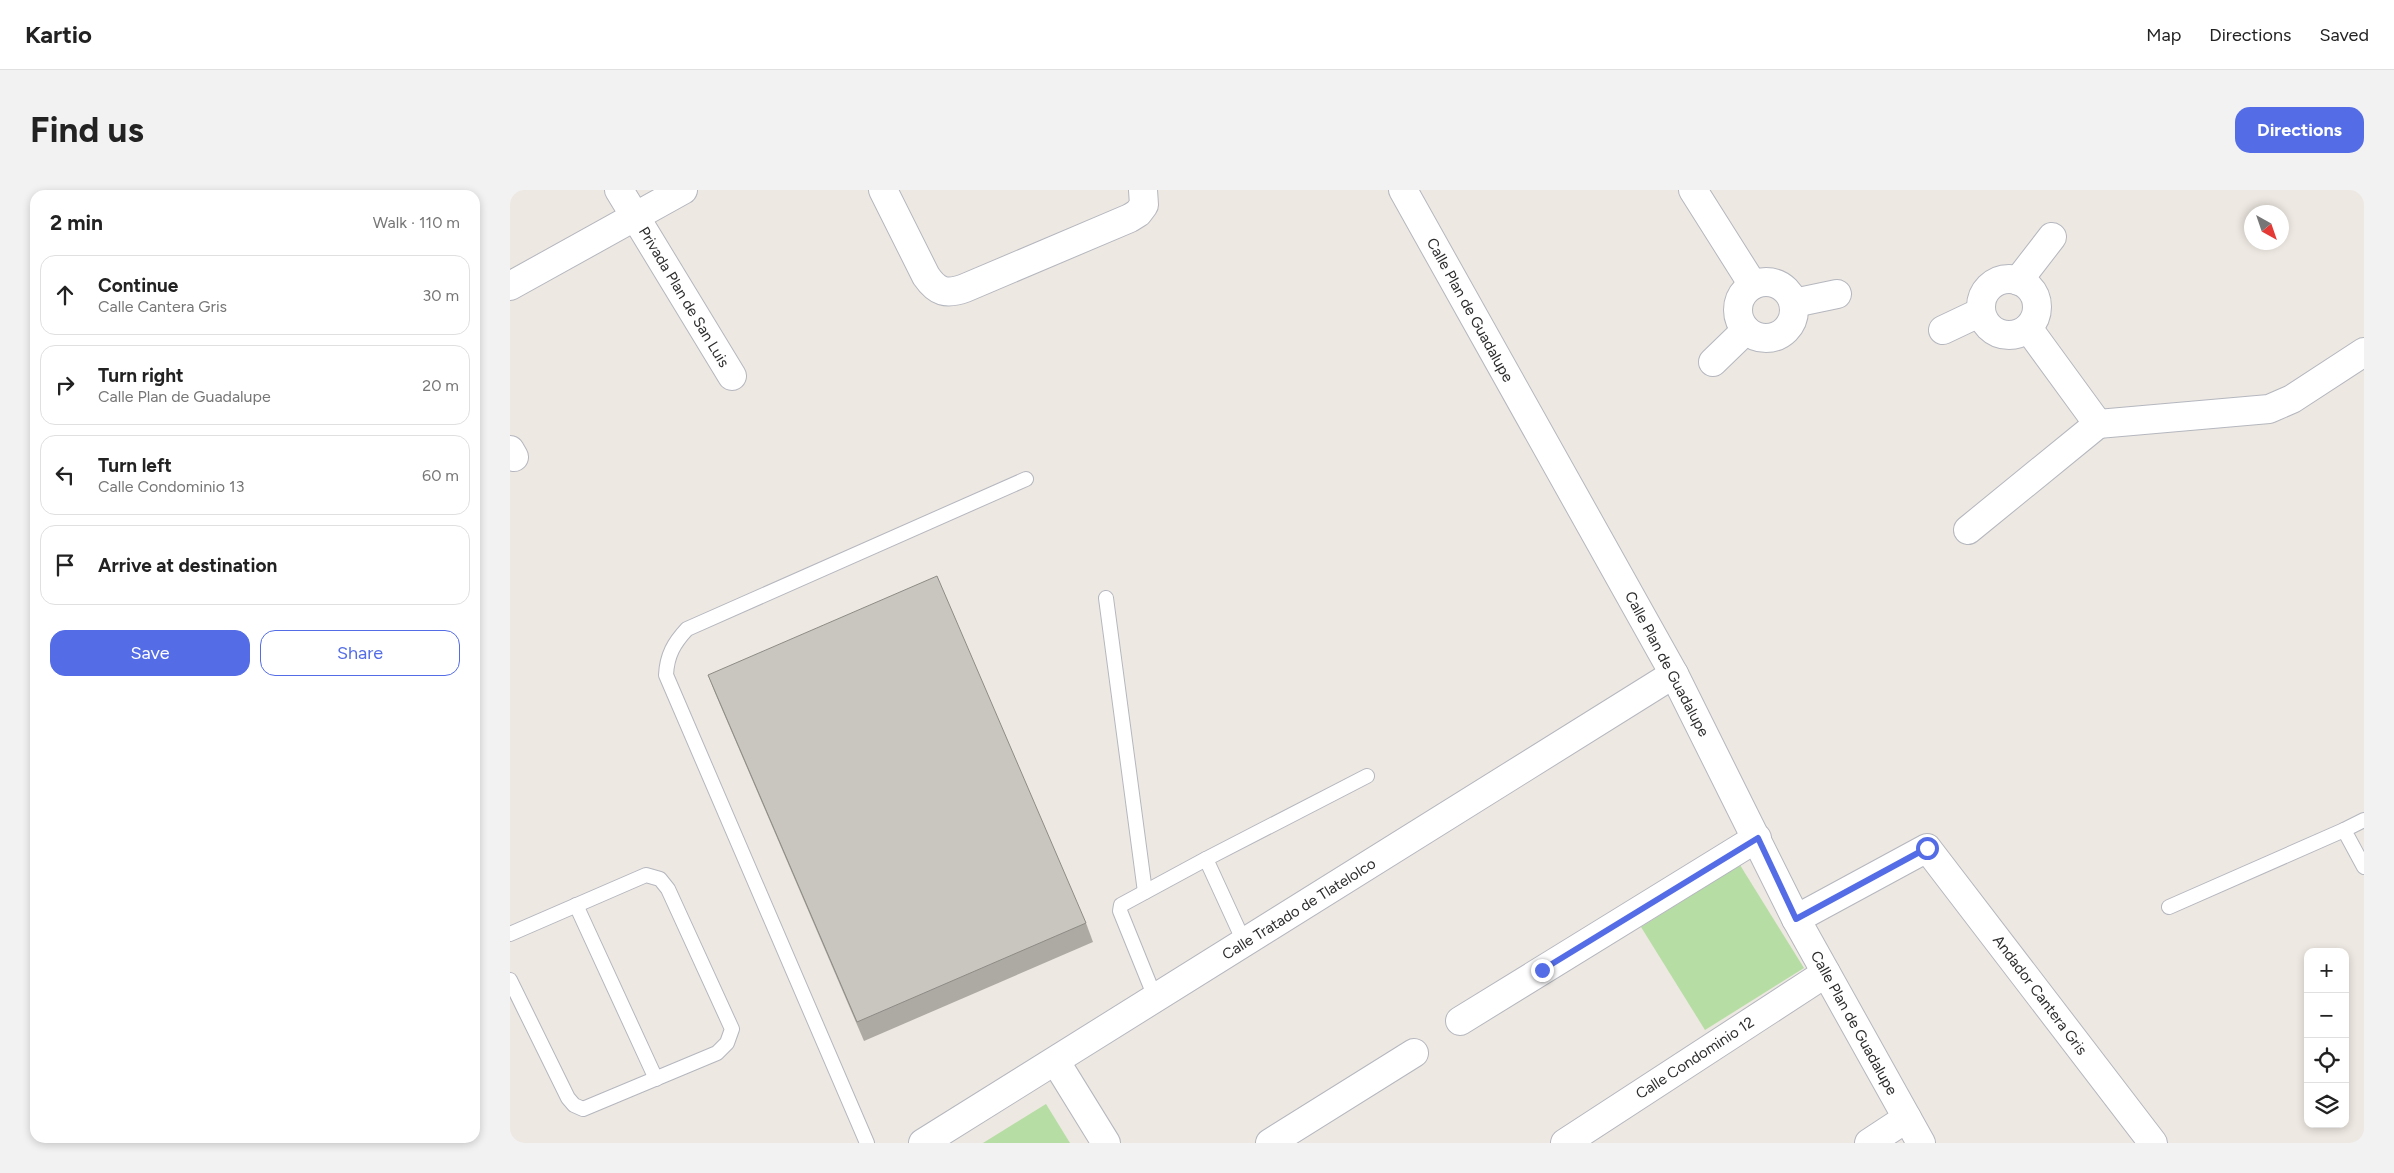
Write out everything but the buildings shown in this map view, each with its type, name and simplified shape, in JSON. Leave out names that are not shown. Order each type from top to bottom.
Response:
[{"type":"street","name":"Privada Plan de San Luis","points":[[620,190],[732,376]]},
{"type":"street","points":[[510,286],[683,190]]},
{"type":"street","points":[[883,190],[926,276],[934,287],[942,292],[953,292],[965,288],[1130,218],[1138,213],[1143,197]]},
{"type":"street","name":"Calle Plan de Guadalupe","points":[[1403,190],[1674,674],[1758,838],[1796,919],[1921,1143]]},
{"type":"street","points":[[1693,190],[1753,285]]},
{"type":"street","points":[[2018,281],[2052,237]]},
{"type":"street","points":[[2007,279],[2018,281],[2030,288],[2037,302],[2036,316],[2028,328],[2015,335],[2000,334],[1987,326],[1981,312],[1982,300],[1987,290],[1996,282],[2007,279]]},
{"type":"street","points":[[1776,283],[1790,295],[1794,303],[1794,313],[1785,331],[1768,338],[1755,336],[1746,330],[1738,315],[1739,302],[1746,290],[1753,285],[1776,283]]},
{"type":"street","points":[[1794,303],[1837,294]]},
{"type":"street","points":[[1942,330],[1981,312]]},
{"type":"street","points":[[2028,328],[2098,424]]},
{"type":"street","points":[[1713,362],[1746,330]]},
{"type":"street","points":[[1968,530],[2098,424],[2269,409],[2292,399],[2364,352]]},
{"type":"street","name":"Calle Tratado de Tlatelolco","points":[[924,1143],[1156,1000],[1674,674]]},
{"type":"street","points":[[1460,1021],[1758,838]]},
{"type":"street","name":"Andador Cantera Gris","points":[[1796,919],[1927,848],[2153,1143]]},
{"type":"street","name":"Calle Condominio 12","points":[[1565,1143],[1826,973]]},
{"type":"street","points":[[1270,1143],[1414,1053]]},
{"type":"street","points":[[1056,1062],[1106,1143]]},
{"type":"street","points":[[1869,1143],[1907,1118]]},
{"type":"lane","points":[[866,1143],[666,675],[666,664],[670,651],[687,629],[1026,479]]},
{"type":"lane","points":[[1106,598],[1145,892]]},
{"type":"lane","points":[[1156,1000],[1120,911],[1121,905],[1367,776]]},
{"type":"lane","points":[[2169,907],[2364,820]]},
{"type":"lane","points":[[2344,830],[2364,867]]},
{"type":"lane","points":[[1206,859],[1245,944]]},
{"type":"lane","points":[[510,934],[646,875],[660,878],[668,889],[732,1029],[727,1043],[717,1053],[583,1109],[574,1105],[568,1098],[510,980]]},
{"type":"lane","points":[[576,905],[656,1079]]},
{"type":"green space","points":[[1740,865],[1804,968],[1705,1030],[1641,927]]},
{"type":"green space","points":[[1046,1104],[1070,1143],[983,1143]]},
{"type":"route","points":[[1542,970],[1758,838],[1796,919],[1927,848]]}]
